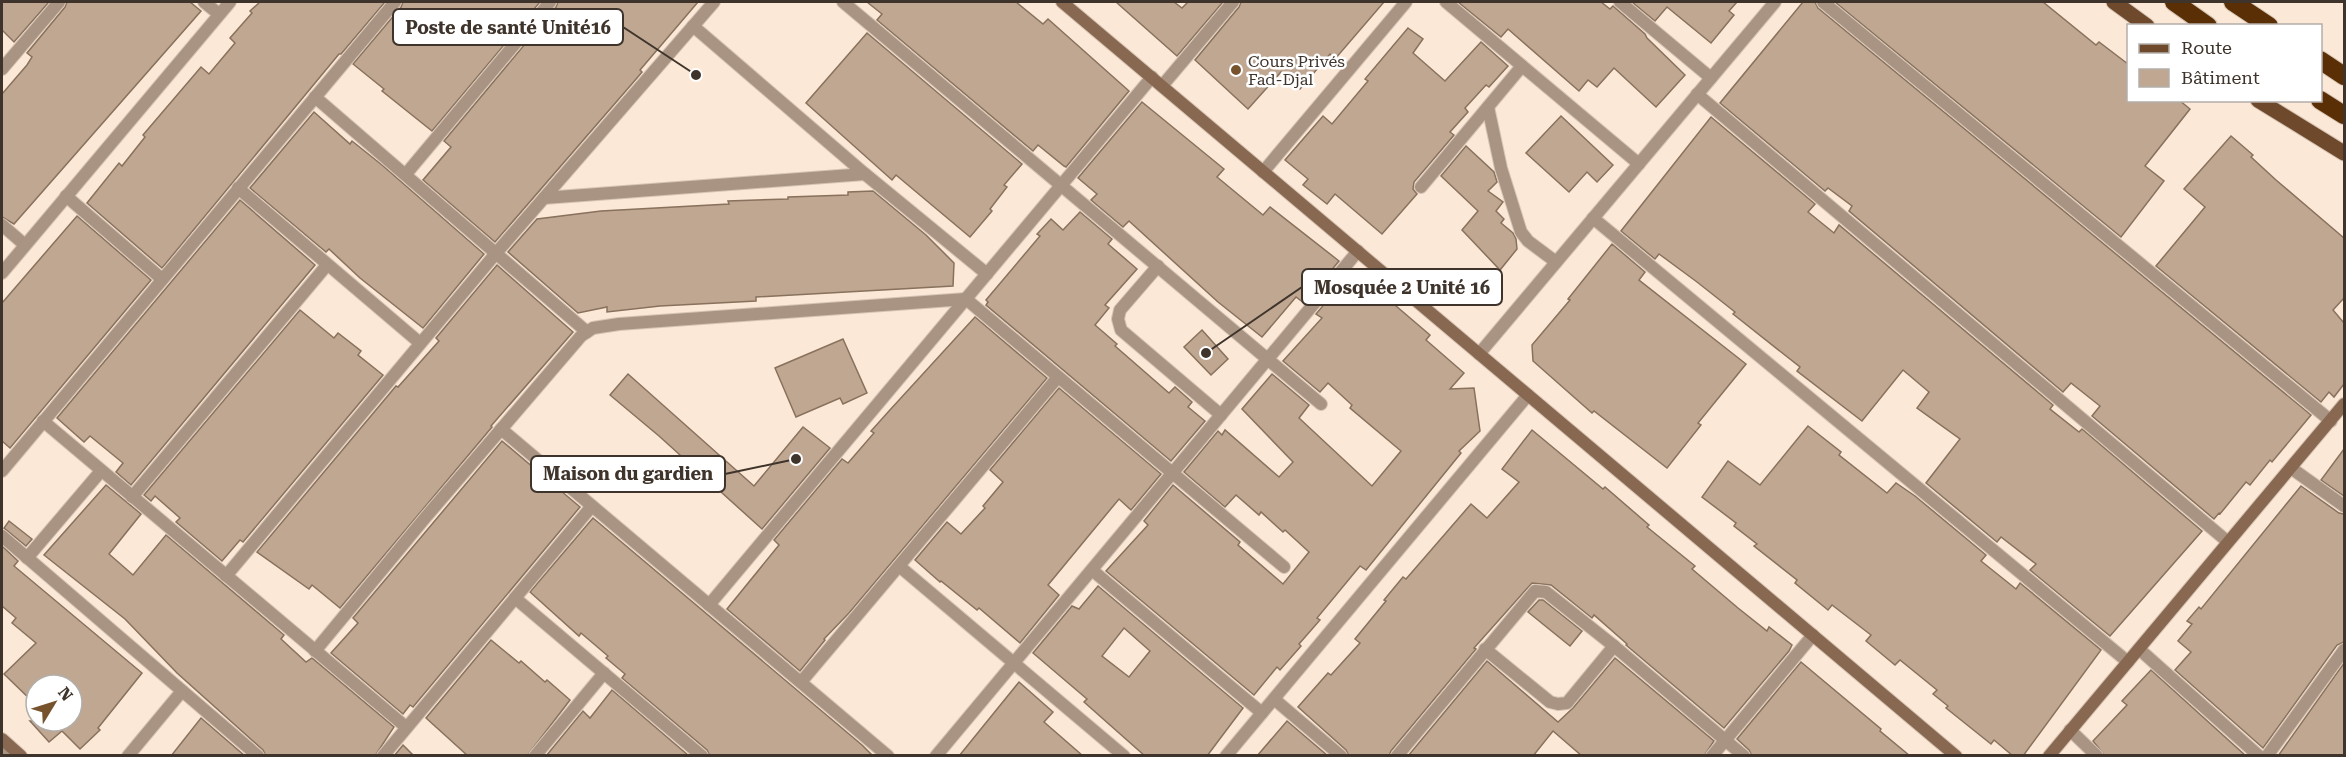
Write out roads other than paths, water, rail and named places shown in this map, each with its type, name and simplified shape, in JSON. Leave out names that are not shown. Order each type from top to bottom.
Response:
[{"type":"highway","points":[[2174,2],[2205,24]]},
{"type":"highway","points":[[2233,2],[2266,24]]},
{"type":"highway","points":[[2322,61],[2344,76]]},
{"type":"highway","points":[[2322,101],[2344,115]]},
{"type":"main road","points":[[2114,2],[2144,24]]},
{"type":"main road","points":[[2261,102],[2344,153]]},
{"type":"street","points":[[2,69],[59,2]]},
{"type":"street","points":[[204,2],[219,14]]},
{"type":"street","points":[[2,273],[230,2]]},
{"type":"street","points":[[2,471],[395,2]]},
{"type":"street","points":[[406,174],[550,2]]},
{"type":"street","points":[[226,576],[497,252],[714,2]]},
{"type":"street","points":[[843,2],[1321,404]]},
{"type":"street","points":[[1062,2],[1956,756]]},
{"type":"street","points":[[1162,86],[1233,2]]},
{"type":"street","points":[[1263,171],[1406,2]]},
{"type":"street","points":[[1447,2],[1639,164]]},
{"type":"street","points":[[1620,2],[1711,78]]},
{"type":"street","points":[[1479,354],[1775,2]]},
{"type":"street","points":[[1823,2],[2331,421]]},
{"type":"street","points":[[693,26],[865,174],[987,274]]},
{"type":"street","points":[[2,47],[12,57]]},
{"type":"street","points":[[1421,187],[1522,66]]},
{"type":"street","points":[[709,605],[1152,77]]},
{"type":"street","points":[[1697,94],[2228,542]]},
{"type":"street","points":[[315,97],[587,332]]},
{"type":"street","points":[[1488,107],[1501,168],[1521,232],[1528,241],[1556,262]]},
{"type":"street","points":[[543,198],[865,174]]},
{"type":"street","points":[[238,188],[420,343]]},
{"type":"street","points":[[66,196],[162,279]]},
{"type":"street","points":[[1593,218],[2128,662]]},
{"type":"street","points":[[2,225],[25,245]]},
{"type":"street","points":[[936,756],[1358,251]]},
{"type":"street","points":[[132,497],[327,265]]},
{"type":"street","points":[[1158,266],[1120,310],[1118,319],[1121,330],[1221,415]]},
{"type":"street","points":[[315,651],[581,336],[593,328],[619,324],[966,299],[1284,567]]},
{"type":"street","points":[[801,682],[1058,376]]},
{"type":"street","points":[[1226,756],[1528,395]]},
{"type":"street","points":[[2049,756],[2344,404]]},
{"type":"street","points":[[43,421],[406,727]]},
{"type":"street","points":[[501,429],[888,756]]},
{"type":"street","points":[[2291,468],[2344,506]]},
{"type":"street","points":[[27,558],[101,471]]},
{"type":"street","points":[[383,756],[592,506]]},
{"type":"street","points":[[2,536],[258,756]]},
{"type":"street","points":[[899,566],[1124,756]]},
{"type":"street","points":[[1092,570],[1262,713]]},
{"type":"street","points":[[1397,756],[1535,591],[1540,591],[1546,592],[1614,646],[1744,756]]},
{"type":"street","points":[[515,598],[702,756]]},
{"type":"street","points":[[1712,756],[1813,635]]},
{"type":"street","points":[[1485,649],[1550,702],[1558,704],[1567,703],[1614,646]]},
{"type":"street","points":[[2139,649],[2259,756]]},
{"type":"street","points":[[2267,756],[2344,650]]},
{"type":"street","points":[[535,756],[604,673]]},
{"type":"street","points":[[128,756],[182,691]]},
{"type":"street","points":[[1274,699],[1341,756]]},
{"type":"street","points":[[2070,730],[2097,756]]},
{"type":"street","points":[[4,747],[21,756]]},
{"type":"place","name":"Cours Privés Fad-Djal","points":[[1236,70]]},
{"type":"place","name":"Poste de santé Unité16","points":[[696,75]]},
{"type":"place","name":"Mosquée 2 Unité 16","points":[[1206,353]]},
{"type":"place","name":"Maison du gardien","points":[[796,459]]}]
